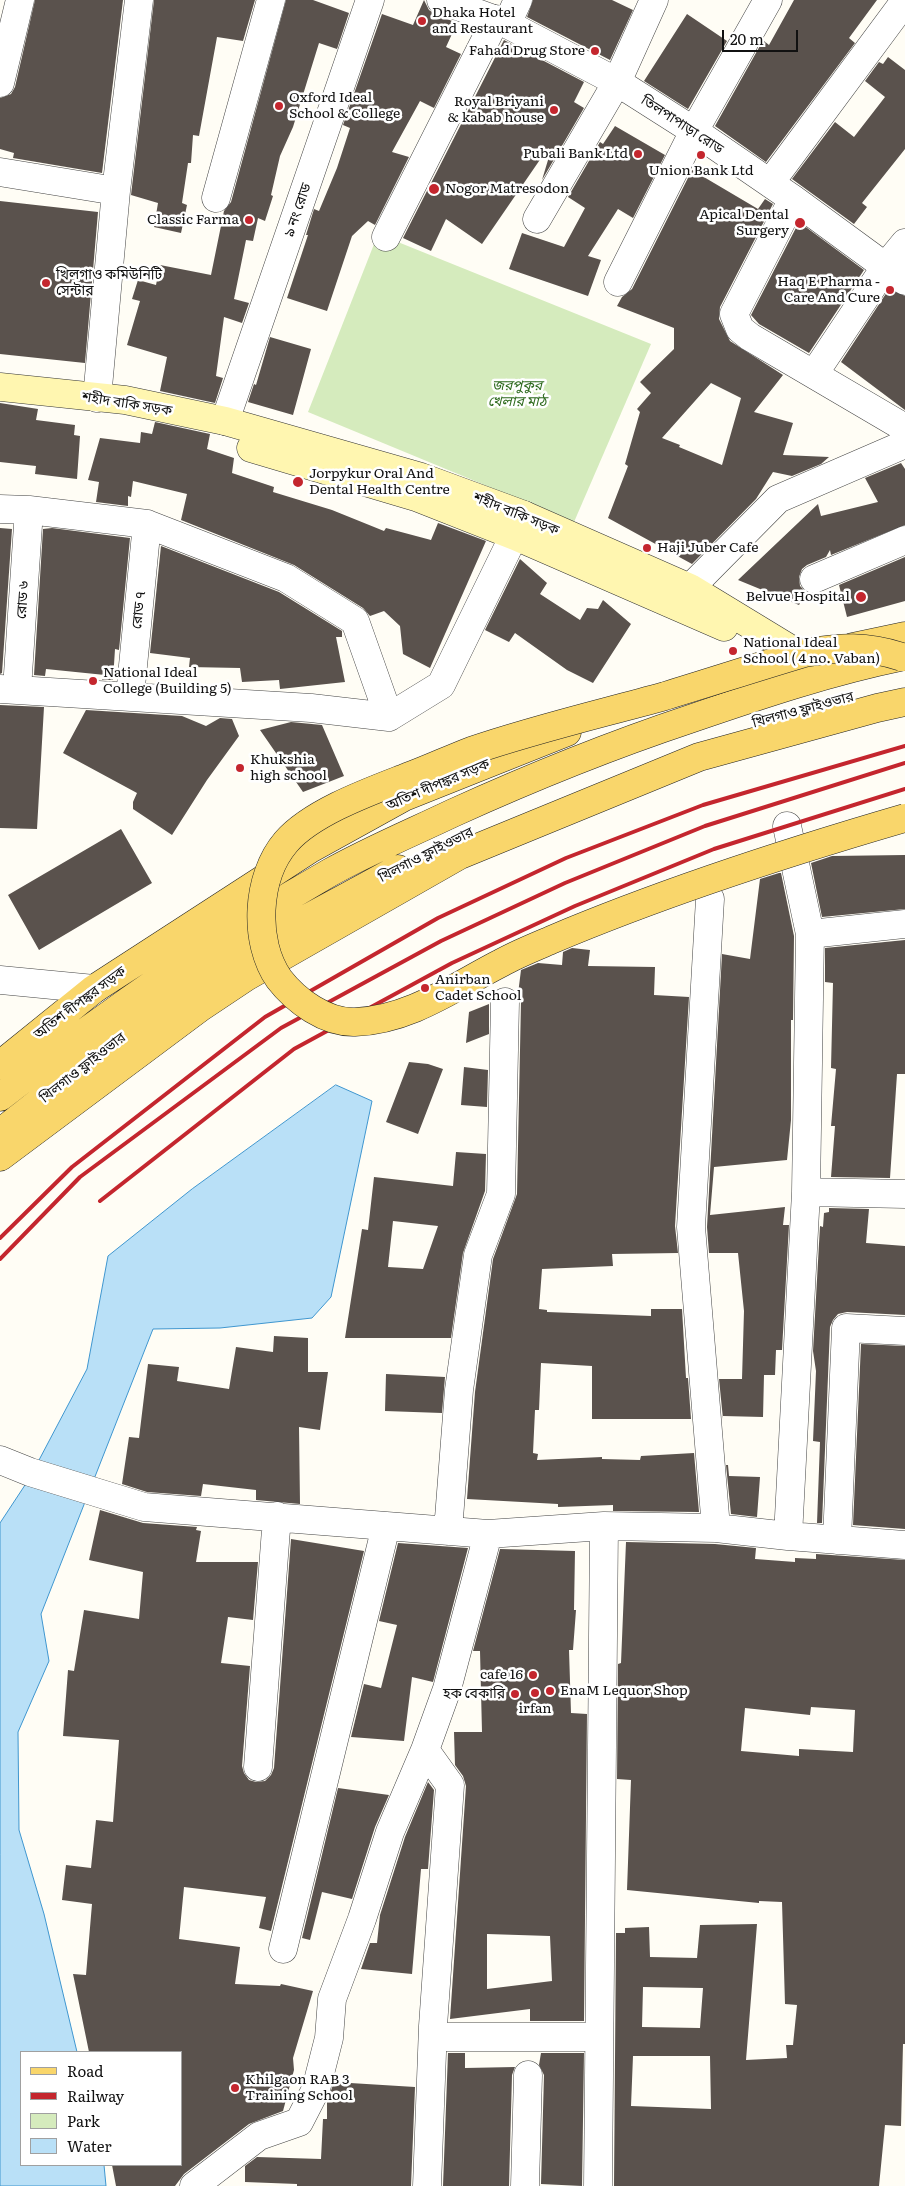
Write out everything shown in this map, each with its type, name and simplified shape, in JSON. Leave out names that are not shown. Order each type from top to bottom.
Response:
[{"type":"main road","points":[[904,650],[850,647],[804,653],[470,752],[344,803],[301,829],[285,843],[268,877],[261,917],[264,948],[273,969],[282,983],[307,1005],[333,1019],[349,1022],[384,1018],[428,1002],[503,962],[639,904],[770,858],[905,818]]},
{"type":"main road","name":"অতিশ দীপঙ্কর সড়ক","points":[[0,1064],[94,989],[310,849],[404,797],[580,727],[797,660],[904,650]]},
{"type":"main road","name":"খিলগাও ফ্লাইওভার","points":[[0,1098],[36,1068],[170,972],[330,872],[408,833],[505,789],[622,742],[777,689],[904,650]]},
{"type":"main road","name":"খিলগাও ফ্লাইওভার","points":[[0,1133],[104,1050],[209,976],[241,956],[427,853],[496,820],[687,743],[847,698],[905,685]]},
{"type":"main road","points":[[0,1157],[201,1007],[246,977],[460,855],[699,758],[877,708],[905,702]]},
{"type":"street","points":[[0,83],[20,0]]},
{"type":"street","points":[[97,398],[116,191],[139,0]]},
{"type":"street","points":[[216,198],[271,0]]},
{"type":"street","name":"৯ নং রোড","points":[[225,421],[370,0]]},
{"type":"street","name":"তিলপাপাড়া রোড","points":[[441,0],[507,14],[694,131],[793,199],[896,274]]},
{"type":"street","points":[[537,219],[617,82],[654,0]]},
{"type":"street","points":[[618,282],[694,131],[768,0]]},
{"type":"street","points":[[770,183],[905,1]]},
{"type":"street","points":[[386,237],[507,14]]},
{"type":"street","points":[[0,172],[116,191]]},
{"type":"street","points":[[793,199],[734,314],[740,329],[750,337],[905,428]]},
{"type":"street","points":[[814,374],[896,274],[905,243]]},
{"type":"street","name":"শহীদ বাকি সড়ক","points":[[0,387],[125,400],[225,421],[422,477],[713,622],[797,660]]},
{"type":"street","name":"শহীদ বাকি সড়ক","points":[[0,404],[99,416],[220,439],[520,526],[690,588],[797,660]]},
{"type":"street","points":[[690,588],[778,499],[905,444]]},
{"type":"street","points":[[0,509],[29,510],[147,524],[286,578],[355,622],[388,717]]},
{"type":"street","name":"রোড ৬","points":[[8,689],[29,510]]},
{"type":"street","name":"রোড ৭","points":[[130,696],[147,524]]},
{"type":"street","points":[[8,689],[311,708],[388,717],[441,685],[520,526]]},
{"type":"street","points":[[814,579],[905,540]]},
{"type":"street","points":[[787,826],[810,934],[806,1192],[788,1536]]},
{"type":"street","points":[[710,899],[691,1227],[716,1528]]},
{"type":"street","points":[[810,934],[905,924]]},
{"type":"street","points":[[0,980],[94,989]]},
{"type":"street","points":[[448,1531],[459,1390],[478,1255],[502,1194],[505,1002]]},
{"type":"street","points":[[806,1192],[905,1194]]},
{"type":"street","points":[[837,1540],[846,1328],[905,1331]]},
{"type":"street","points":[[0,1460],[30,1472],[144,1507],[488,1534],[604,1526],[716,1528],[788,1536],[905,1545]]},
{"type":"street","points":[[258,1767],[277,1516]]},
{"type":"street","points":[[283,1949],[386,1526]]},
{"type":"street","points":[[598,2186],[604,1526]]},
{"type":"street","points":[[194,2186],[259,2136],[299,2122],[316,2090],[329,2038],[332,1999],[362,1918],[390,1832],[425,1750],[447,1689],[488,1534]]},
{"type":"street","points":[[425,1750],[450,1784],[433,2037],[427,2186]]},
{"type":"street","points":[[433,2037],[599,2037]]},
{"type":"street","points":[[525,2186],[528,2075]]},
{"type":"green space","name":"জরপুকুর খেলার মাঠ","points":[[378,234],[651,344],[574,522],[308,412]]},
{"type":"water","points":[[336,1085],[372,1101],[331,1297],[312,1318],[220,1328],[153,1329],[41,1614],[49,1661],[18,1732],[19,1830],[44,1914],[77,2051],[20,2051],[20,2166],[104,2166],[106,2186],[0,2186],[0,1523],[29,1479],[87,1369],[108,1256],[192,1189]]},
{"type":"building","points":[[35,0],[123,0],[102,173],[13,158],[14,153],[0,149],[0,98],[11,94],[15,87]]},
{"type":"building","points":[[154,0],[255,0],[243,41],[217,37],[199,136],[193,135],[191,163],[188,163],[182,203],[187,205],[181,233],[154,227],[158,203],[131,195]]},
{"type":"building","points":[[286,0],[313,0],[349,13],[337,49],[319,43],[293,127],[280,156],[271,195],[273,196],[265,221],[258,218],[253,241],[246,240],[234,299],[249,303],[242,323],[224,317],[216,376],[223,378],[215,403],[160,391],[167,357],[127,345],[140,301],[132,299],[138,280],[156,285],[160,265],[211,275],[224,211],[231,202]]},
{"type":"building","points":[[424,0],[429,10],[457,23],[446,47],[461,54],[434,108],[420,101],[392,152],[409,157],[375,225],[368,221],[352,236],[327,311],[287,298],[308,235],[306,235],[314,209],[319,211],[337,168],[350,128],[343,125],[382,14],[413,25]]},
{"type":"building","points":[[533,0],[612,0],[633,10],[610,60],[527,17]]},
{"type":"building","points":[[794,0],[877,0],[849,38],[855,43],[766,162],[715,126],[761,44],[764,41],[769,45]]},
{"type":"building","points":[[687,14],[727,41],[688,109],[644,81]]},
{"type":"building","points":[[504,40],[584,82],[574,102],[584,108],[542,180],[551,150],[548,148],[482,244],[446,219],[431,251],[403,238]]},
{"type":"building","points":[[888,57],[905,70],[905,149],[862,203],[867,207],[854,224],[792,179],[835,122],[854,137],[885,97],[865,81],[879,62],[883,64]]},
{"type":"building","points":[[615,126],[665,155],[633,218],[618,209],[588,256],[601,260],[588,296],[509,269],[522,233],[564,247],[585,208],[568,197],[600,142],[603,144]]},
{"type":"building","points":[[692,170],[758,209],[765,199],[773,204],[720,307],[719,319],[730,341],[783,375],[754,412],[793,423],[783,455],[829,457],[821,464],[792,476],[773,472],[756,499],[692,564],[608,518],[628,466],[625,464],[640,412],[637,409],[651,393],[640,382],[674,349],[674,328],[617,306],[622,297],[632,289]],"holes":[[[711,383],[741,398],[722,465],[662,438]]]},
{"type":"building","name":"খিলগাও কমিউনিটি সেন্টার","points":[[0,201],[98,212],[85,363],[0,354]]},
{"type":"building","points":[[799,222],[864,270],[809,353],[759,324],[751,315]]},
{"type":"building","points":[[889,289],[905,296],[905,410],[841,362]]},
{"type":"building","points":[[270,337],[311,349],[293,415],[248,402],[254,384],[256,385]]},
{"type":"building","points":[[0,403],[38,409],[36,420],[75,425],[74,435],[80,436],[77,479],[35,474],[36,466],[0,462]]},
{"type":"building","points":[[155,422],[210,434],[207,449],[234,458],[232,473],[274,487],[273,492],[332,510],[384,531],[386,528],[431,540],[438,523],[486,541],[430,668],[403,654],[400,626],[384,611],[370,616],[363,608],[294,565],[181,520],[187,494],[133,481],[131,497],[128,496],[128,506],[96,502],[99,482],[88,480],[100,438],[140,443],[141,432],[152,434]]},
{"type":"building","points":[[901,463],[905,469],[905,525],[831,555],[830,550],[826,557],[807,565],[802,569],[799,577],[800,586],[806,592],[799,605],[738,580],[818,504],[821,516],[878,502],[865,478]]},
{"type":"building","points":[[0,528],[12,529],[2,673],[0,674]]},
{"type":"building","points":[[52,528],[130,538],[119,650],[115,649],[113,680],[102,680],[105,675],[46,669],[45,676],[34,675],[43,529]]},
{"type":"building","points":[[161,546],[279,592],[342,631],[342,637],[336,637],[345,682],[280,689],[279,680],[242,682],[240,668],[189,667],[190,658],[150,653]]},
{"type":"building","points":[[905,557],[905,601],[847,617],[839,585]]},
{"type":"building","points":[[520,559],[547,583],[540,594],[580,620],[587,608],[598,609],[603,600],[631,624],[593,683],[567,670],[515,633],[509,642],[485,630]]},
{"type":"building","points":[[0,705],[44,707],[37,829],[0,828]]},
{"type":"building","points":[[86,710],[182,716],[206,726],[220,718],[232,719],[239,736],[207,780],[172,835],[133,809],[133,802],[137,793],[63,753]]},
{"type":"building","points":[[291,722],[322,725],[344,776],[303,792],[260,730]]},
{"type":"building","points":[[121,829],[152,883],[39,950],[8,895]]},
{"type":"building","points":[[905,855],[905,909],[822,917],[811,863],[832,856]]},
{"type":"building","points":[[781,873],[794,936],[793,1020],[791,1020],[791,1120],[787,1160],[714,1167],[710,1215],[785,1207],[783,1225],[789,1225],[782,1350],[776,1350],[775,1375],[764,1375],[763,1417],[723,1416],[723,1419],[719,1379],[742,1379],[744,1311],[738,1253],[709,1253],[707,1227],[722,954],[750,959],[760,879]]},
{"type":"building","points":[[905,940],[905,1074],[897,1074],[890,1178],[831,1177],[835,1126],[831,1126],[836,1069],[831,1068],[833,983],[825,982],[825,948]]},
{"type":"building","points":[[572,948],[590,950],[588,966],[655,967],[654,995],[689,997],[675,1226],[678,1253],[612,1254],[613,1266],[542,1269],[539,1309],[547,1310],[547,1312],[651,1316],[651,1309],[682,1309],[686,1378],[688,1378],[691,1419],[592,1419],[592,1366],[541,1363],[539,1410],[535,1410],[533,1453],[538,1454],[537,1460],[602,1457],[602,1459],[640,1460],[641,1456],[694,1453],[699,1512],[613,1511],[613,1505],[558,1507],[558,1504],[467,1499],[475,1392],[493,1259],[517,1194],[521,1002],[518,994],[521,970],[538,963],[562,965],[563,952]]},
{"type":"building","points":[[489,1004],[489,1034],[466,1043],[469,1012]]},
{"type":"building","points":[[409,1062],[428,1064],[443,1069],[418,1134],[386,1122]]},
{"type":"building","points":[[464,1067],[488,1070],[487,1107],[461,1105]]},
{"type":"building","points":[[456,1152],[486,1154],[485,1191],[463,1253],[451,1338],[345,1338],[362,1229],[368,1230],[374,1177],[453,1186]],"holes":[[[393,1221],[438,1226],[423,1269],[388,1267]]]},
{"type":"building","points":[[829,1208],[869,1209],[866,1243],[905,1246],[905,1315],[847,1312],[838,1314],[830,1327],[822,1523],[817,1523],[820,1442],[813,1441],[816,1371],[813,1351],[820,1226],[823,1227],[824,1213],[829,1212]]},
{"type":"building","points":[[274,1336],[308,1338],[308,1372],[328,1372],[320,1430],[299,1427],[300,1504],[256,1500],[256,1490],[203,1484],[201,1496],[147,1492],[122,1484],[129,1437],[139,1438],[148,1364],[179,1367],[177,1381],[229,1389],[236,1347],[273,1352]]},
{"type":"building","points":[[861,1344],[905,1346],[905,1529],[853,1525]]},
{"type":"building","points":[[386,1374],[445,1377],[442,1413],[385,1411]]},
{"type":"building","points":[[726,1465],[728,1465],[729,1476],[760,1477],[757,1517],[731,1514]]},
{"type":"building","points":[[100,1510],[143,1523],[197,1527],[196,1530],[201,1531],[196,1562],[258,1562],[253,1620],[228,1617],[221,1663],[250,1666],[242,1766],[249,1780],[256,1782],[265,1781],[271,1775],[274,1768],[291,1539],[364,1551],[271,1931],[259,1928],[266,1897],[184,1887],[179,1939],[240,1947],[235,1984],[280,1986],[281,1984],[313,1991],[293,2058],[294,2070],[283,2111],[249,2124],[184,2174],[175,2186],[116,2186],[112,2166],[182,2166],[182,2051],[89,2051],[73,1974],[86,1975],[92,1904],[62,1900],[66,1865],[91,1868],[96,1820],[113,1822],[119,1740],[63,1736],[68,1670],[74,1671],[84,1610],[139,1619],[143,1572],[89,1560]]},
{"type":"building","points":[[626,1542],[715,1544],[756,1548],[755,1559],[795,1562],[795,1558],[816,1559],[816,1554],[905,1560],[905,2044],[903,2044],[901,2126],[885,2125],[879,2186],[614,2186],[616,1933],[625,1933],[625,1928],[649,1927],[650,1957],[697,1958],[700,1925],[757,1924],[746,2060],[787,2058],[786,2045],[793,2045],[797,2005],[785,2004],[782,1902],[759,1901],[759,1903],[627,1890],[631,1780],[617,1779],[618,1664],[621,1663]],"holes":[[[811,1707],[855,1710],[853,1752],[799,1749],[799,1756],[741,1751],[745,1708],[810,1715]],[[643,1987],[703,1988],[700,2028],[642,2027]],[[633,2056],[710,2056],[711,2109],[631,2106]]]},
{"type":"building","points":[[398,1543],[468,1548],[433,1682],[412,1677],[404,1741],[351,1737],[364,1684],[381,1688],[397,1625],[379,1621]]},
{"type":"building","points":[[500,1549],[575,1551],[574,1610],[576,1610],[573,1650],[569,1650],[571,1713],[587,1714],[584,2021],[530,2021],[530,2009],[450,2019],[466,1786],[463,1776],[455,1765],[454,1732],[482,1732],[480,1651],[473,1651]],"holes":[[[487,1934],[550,1936],[552,1981],[487,1989]]]},
{"type":"building","points":[[428,1782],[434,1790],[428,1869],[421,1869],[412,1974],[361,1969],[370,1943],[377,1943],[380,1915],[405,1837]]},
{"type":"building","points":[[338,1788],[389,1795],[375,1827],[352,1899],[322,1892],[310,1940],[302,1938]]},
{"type":"building","points":[[448,2053],[465,2053],[465,2068],[515,2067],[512,2075],[509,2186],[443,2186]]},
{"type":"building","points":[[541,2053],[584,2053],[582,2186],[541,2184],[544,2075],[539,2065]]},
{"type":"building","points":[[334,2082],[415,2087],[411,2186],[297,2186],[297,2184],[245,2182],[245,2166],[257,2157],[321,2159],[323,2119],[327,2119],[327,2102]]},
{"type":"railway","points":[[0,1238],[72,1167],[265,1017],[438,918],[566,858],[703,805],[905,746]]},
{"type":"railway","points":[[0,1259],[80,1177],[281,1028],[441,941],[565,883],[705,826],[905,763]]},
{"type":"railway","points":[[100,1201],[294,1049],[452,963],[575,906],[714,849],[905,789]]},
{"type":"place","name":"Dhaka Hotel and Restaurant","points":[[422,21]]},
{"type":"place","name":"Fahad Drug Store","points":[[595,51]]},
{"type":"place","name":"Oxford Ideal School & College","points":[[279,106]]},
{"type":"place","name":"Royal Briyani & kabab house","points":[[554,110]]},
{"type":"place","name":"Pubali Bank Ltd","points":[[638,154]]},
{"type":"place","name":"Union Bank Ltd","points":[[701,155]]},
{"type":"place","name":"Nogor Matresodon","points":[[434,189]]},
{"type":"place","name":"Classic Farma","points":[[249,220]]},
{"type":"place","name":"Apical Dental Surgery","points":[[800,223]]},
{"type":"place","name":"খিলগাও কমিউনিটি সেন্টার","points":[[46,283]]},
{"type":"place","name":"Haq E Pharma - Care And Cure","points":[[890,290]]},
{"type":"place","name":"Jorpykur Oral And Dental Health Centre","points":[[298,482]]},
{"type":"place","name":"Haji Juber Cafe","points":[[647,548]]},
{"type":"place","name":"Belvue Hospital","points":[[861,597]]},
{"type":"place","name":"National Ideal School ( 4 no. Vaban)","points":[[733,651]]},
{"type":"place","name":"National Ideal College (Building 5)","points":[[93,681]]},
{"type":"place","name":"Khukshia high school","points":[[240,768]]},
{"type":"place","name":"Anirban Cadet School","points":[[425,988]]},
{"type":"place","name":"cafe 16","points":[[533,1675]]},
{"type":"place","name":"EnaM Lequor Shop","points":[[550,1691]]},
{"type":"place","name":"irfan","points":[[535,1693]]},
{"type":"place","name":"হক বেকারি","points":[[515,1694]]},
{"type":"place","name":"Khilgaon RAB 3 Training School","points":[[235,2088]]}]
